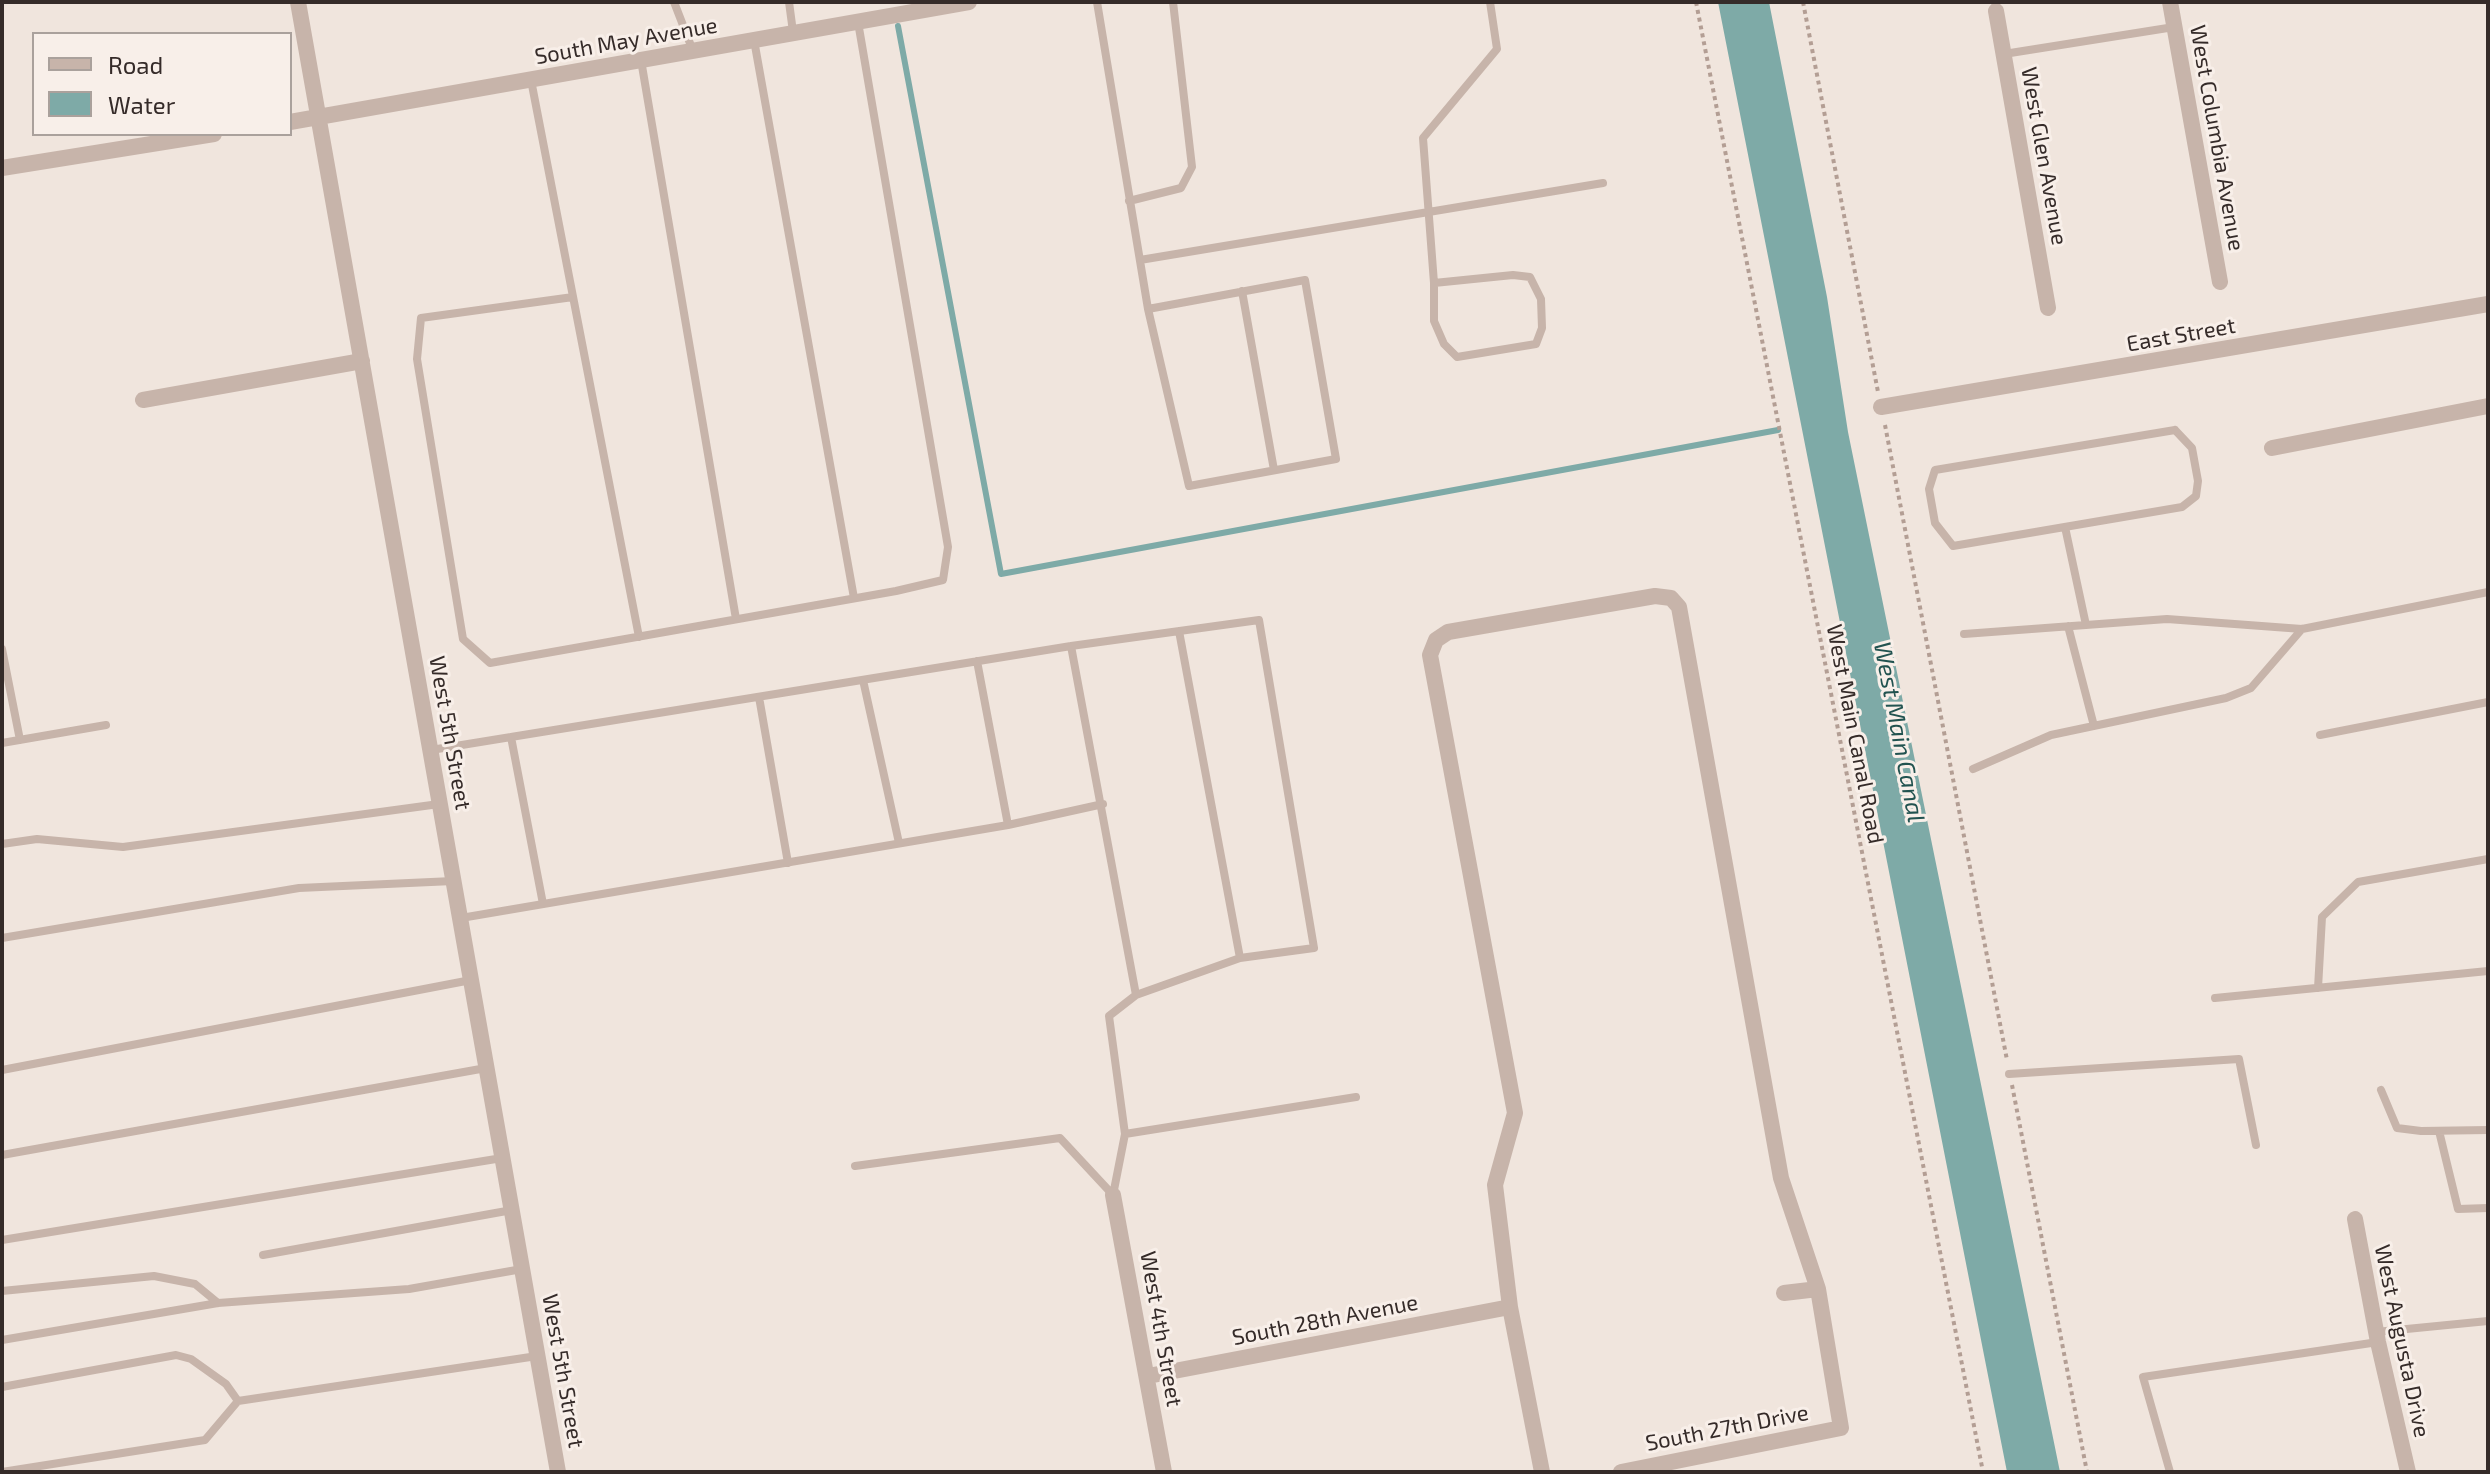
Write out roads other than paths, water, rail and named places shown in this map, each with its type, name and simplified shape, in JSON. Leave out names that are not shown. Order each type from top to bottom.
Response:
[{"type":"street","name":"West 5th Street","points":[[298,2],[558,1472]]},
{"type":"street","name":"South May Avenue","points":[[292,122],[969,2]]},
{"type":"street","name":"West Columbia Avenue","points":[[2170,2],[2220,282]]},
{"type":"street","name":"West Glen Avenue","points":[[1996,11],[2048,308]]},
{"type":"street","points":[[2,168],[202,136]]},
{"type":"street","name":"East Street","points":[[1881,407],[2488,304]]},
{"type":"street","points":[[143,400],[362,361]]},
{"type":"street","points":[[2272,448],[2488,406]]},
{"type":"street","points":[[1542,1472],[1510,1307],[1495,1185],[1515,1113],[1430,655],[1436,640],[1448,632],[1655,596],[1671,598],[1679,607],[1781,1178],[1818,1289],[1784,1293]]},
{"type":"street","name":"West 4th Street","points":[[1113,1195],[1164,1472]]},
{"type":"street","name":"West Augusta Drive","points":[[2355,1219],[2376,1337],[2408,1472]]},
{"type":"street","name":"South 27th Drive","points":[[1621,1472],[1841,1428],[1818,1289]]},
{"type":"street","name":"South 28th Avenue","points":[[1148,1376],[1510,1307]]},
{"type":"lane","points":[[674,2],[693,51]]},
{"type":"lane","points":[[789,2],[793,33]]},
{"type":"lane","points":[[1097,2],[1148,309],[1189,486],[1336,459],[1305,280],[1148,309]]},
{"type":"lane","points":[[1129,201],[1181,188],[1192,167],[1173,2]]},
{"type":"lane","points":[[1434,283],[1513,275],[1530,277],[1541,299],[1542,328],[1536,344],[1457,357],[1444,344],[1434,321],[1423,138],[1497,49],[1490,2]]},
{"type":"lane","points":[[573,297],[421,318],[417,359],[463,639],[490,663],[943,580],[948,547],[858,22]]},
{"type":"lane","points":[[2004,54],[2174,27]]},
{"type":"lane","points":[[754,40],[854,598]]},
{"type":"lane","points":[[641,60],[736,619]]},
{"type":"lane","points":[[531,80],[639,637]]},
{"type":"lane","points":[[1140,260],[1603,183]]},
{"type":"lane","points":[[1242,291],[1274,470]]},
{"type":"lane","points":[[2175,430],[2192,448],[2198,481],[2196,496],[2182,507],[2065,527],[1953,546],[1935,523],[1929,489],[1935,470],[2175,430]]},
{"type":"lane","points":[[2065,527],[2086,625]]},
{"type":"lane","points":[[1964,634],[2167,619],[2302,629],[2488,592]]},
{"type":"lane","points":[[431,750],[1071,646],[1259,620],[1314,948],[1240,958],[1136,995],[1109,1016],[1125,1134],[1113,1195]]},
{"type":"lane","points":[[2068,626],[2094,726]]},
{"type":"lane","points":[[1973,769],[2051,735],[2226,698],[2251,688],[2302,629]]},
{"type":"lane","points":[[1179,631],[1240,958]]},
{"type":"lane","points":[[1071,646],[1103,804],[1136,995]]},
{"type":"lane","points":[[2,649],[20,740]]},
{"type":"lane","points":[[977,661],[1008,825]]},
{"type":"lane","points":[[863,680],[899,843]]},
{"type":"lane","points":[[759,697],[788,863]]},
{"type":"lane","points":[[2320,735],[2488,702]]},
{"type":"lane","points":[[2,743],[106,725]]},
{"type":"lane","points":[[511,737],[543,904]]},
{"type":"lane","points":[[2,844],[37,839],[123,847],[440,804]]},
{"type":"lane","points":[[461,918],[1008,825],[1103,804]]},
{"type":"lane","points":[[2318,988],[2322,917],[2358,882],[2488,859]]},
{"type":"lane","points":[[2,938],[299,888],[454,881]]},
{"type":"lane","points":[[2215,998],[2488,971]]},
{"type":"lane","points":[[2,1070],[472,980]]},
{"type":"lane","points":[[2009,1074],[2239,1059],[2256,1145]]},
{"type":"lane","points":[[2,1155],[487,1068]]},
{"type":"lane","points":[[2381,1090],[2397,1128],[2488,1130]]},
{"type":"lane","points":[[1125,1134],[1356,1097]]},
{"type":"lane","points":[[2439,1131],[2458,1209],[2488,1208]]},
{"type":"lane","points":[[855,1166],[1060,1138],[1113,1195]]},
{"type":"lane","points":[[2,1240],[503,1158]]},
{"type":"lane","points":[[263,1255],[513,1210]]},
{"type":"lane","points":[[2,1340],[218,1303],[409,1289],[523,1269]]},
{"type":"lane","points":[[2,1291],[154,1276],[195,1284],[218,1303]]},
{"type":"lane","points":[[2170,1472],[2143,1377],[2488,1321]]},
{"type":"lane","points":[[2,1387],[176,1355],[191,1359],[226,1384],[238,1401]]},
{"type":"lane","points":[[2,1472],[205,1440],[238,1401],[538,1356]]},
{"type":"water","name":"West Main Canal","points":[[1718,2],[1769,2],[1827,297],[1848,432],[2060,1472],[2007,1472]]},
{"type":"waterway","points":[[898,26],[1001,574],[1778,430]]}]
